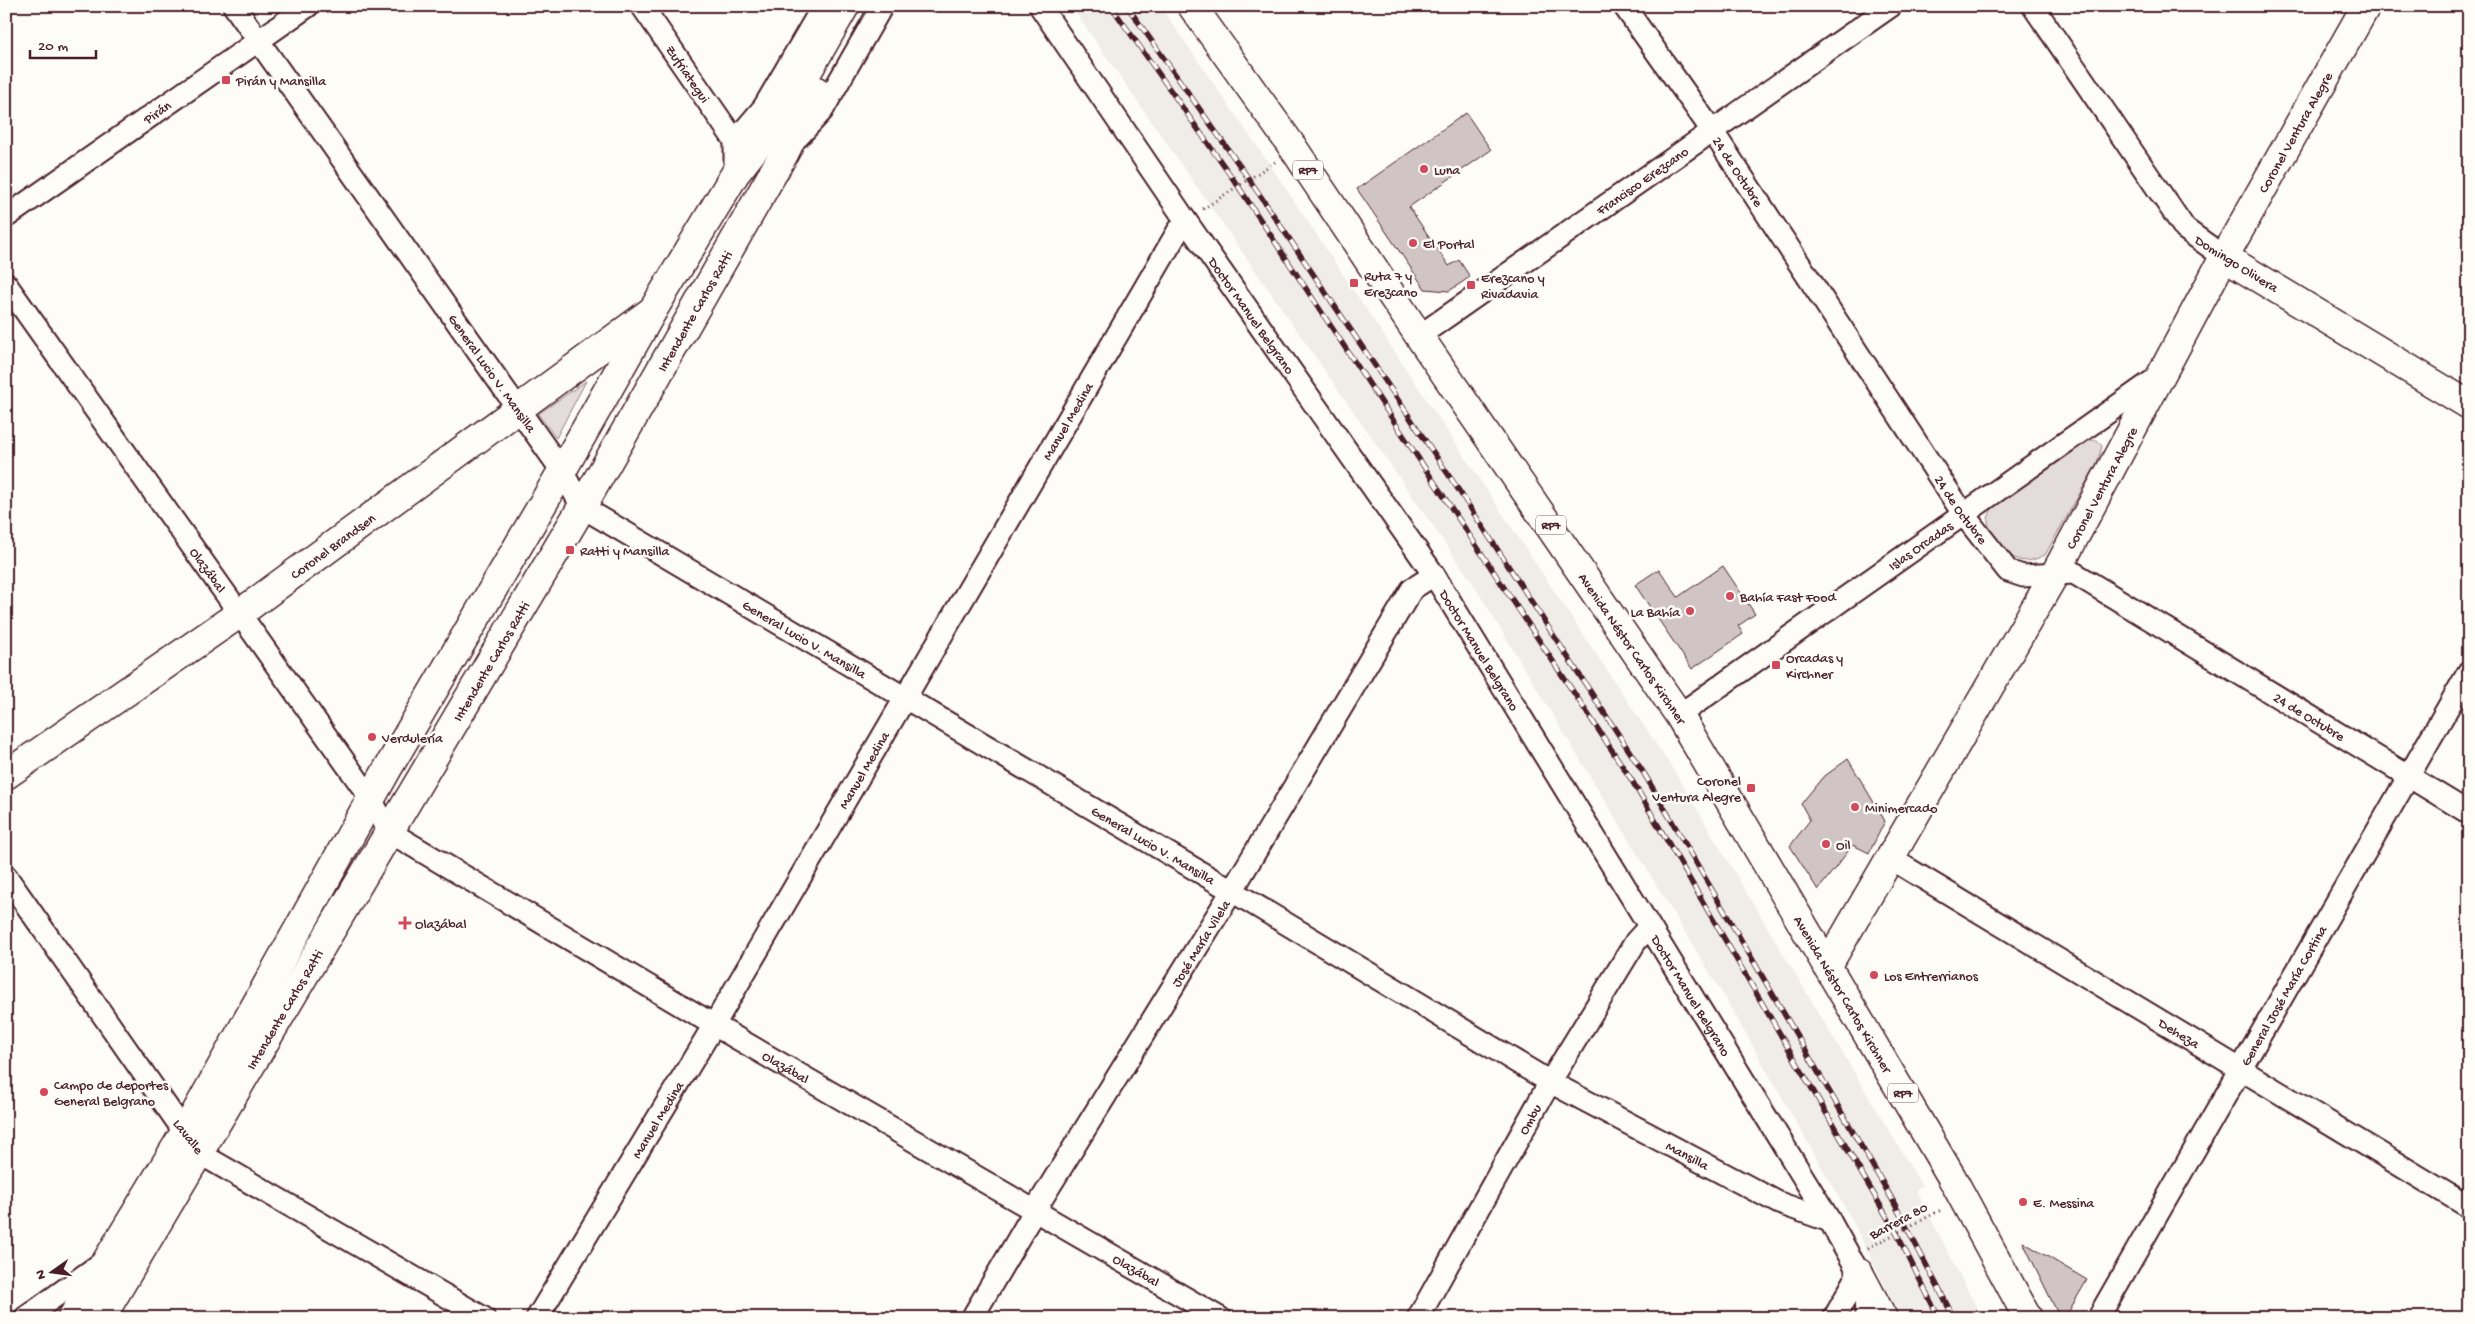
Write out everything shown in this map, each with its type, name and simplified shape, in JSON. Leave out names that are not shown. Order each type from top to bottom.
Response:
[{"type":"main road","name":"Intendente Carlos Ratti","points":[[101,1318],[372,799],[653,310],[735,174],[778,120],[797,90],[845,6]]},
{"type":"main road","points":[[785,152],[860,6]]},
{"type":"main road","name":"Avenida Néstor Carlos Kirchner","points":[[1192,6],[1294,149],[1419,336],[1679,715],[1951,1176],[2028,1318]]},
{"type":"main road","name":"Coronel Ventura Alegre","points":[[1828,965],[2056,572],[2224,256],[2366,6]]},
{"type":"main road","name":"Intendente Carlos Ratti","points":[[72,1318],[107,1259],[192,1143],[388,831],[582,507],[785,152]]},
{"type":"main road","name":"Domingo Olivera","points":[[2224,256],[2469,405]]},
{"type":"main road","name":"Coronel Brandsen","points":[[6,775],[239,614],[653,310]]},
{"type":"main road","name":"Doctor Manuel Belgrano","points":[[1862,1261],[1883,1318]]},
{"type":"street","name":"General Lucio V. Mansilla","points":[[234,6],[562,471],[582,507],[1232,891],[1550,1082]]},
{"type":"street","name":"Pirán","points":[[6,217],[308,6]]},
{"type":"street","name":"Zufriategui","points":[[642,6],[735,141]]},
{"type":"street","points":[[735,174],[735,141],[764,107],[823,6]]},
{"type":"street","name":"Intendente Carlos Ratti","points":[[785,152],[822,111],[882,6]]},
{"type":"street","name":"Doctor Manuel Belgrano","points":[[1040,6],[1186,221],[1434,575],[1830,1221],[1862,1261]]},
{"type":"street","name":"24 de Octubre","points":[[1624,6],[1713,132],[1964,515],[2008,571],[2023,576],[2056,572],[2074,573],[2469,813]]},
{"type":"street","name":"Francisco Erezcano","points":[[1419,336],[1891,6]]},
{"type":"street","name":"Domingo Olivera","points":[[2032,6],[2185,229],[2224,256]]},
{"type":"street","name":"Manuel Medina","points":[[537,1318],[714,1025],[1186,221]]},
{"type":"street","name":"Olazábal","points":[[6,284],[372,799],[388,831],[714,1025],[1220,1318]]},
{"type":"street","name":"Islas Orcadas","points":[[1679,715],[2161,374]]},
{"type":"street","name":"José María Vilela","points":[[972,1318],[1035,1210],[1232,891],[1412,589],[1434,575]]},
{"type":"street","name":"General José María Cortina","points":[[2098,1318],[2243,1069],[2469,671]]},
{"type":"street","name":"Deheza","points":[[1890,858],[2243,1069],[2469,1207]]},
{"type":"street","name":"Lavalle","points":[[6,876],[192,1143],[484,1318]]},
{"type":"street","name":"Ombu","points":[[1418,1318],[1550,1082],[1636,940],[1649,927]]},
{"type":"street","name":"Mansilla","points":[[1550,1082],[1779,1203],[1830,1221]]},
{"type":"street","points":[[25,1318],[107,1259]]},
{"type":"street","points":[[1834,1318],[1862,1261]]},
{"type":"lane","points":[[1861,1318],[1862,1261]]},
{"type":"path","points":[[1186,221],[1294,149]]},
{"type":"path","name":"Barrera 80","points":[[1862,1261],[1941,1210]]},
{"type":"shaded area","points":[[1071,6],[1160,6],[1272,168],[1674,771],[1922,1186],[1916,1190],[1982,1318],[1901,1318],[1852,1220],[1727,1001],[1472,582]]},
{"type":"shaded area","points":[[586,381],[556,438],[538,414]]},
{"type":"shaded area","points":[[2087,440],[2097,440],[2102,446],[2097,463],[2045,555],[2024,561],[2013,557],[2003,548],[1989,526],[1988,518],[1994,505]]},
{"type":"building","name":"Luna","points":[[1466,113],[1491,150],[1409,207],[1449,266],[1459,260],[1470,277],[1449,291],[1425,289],[1357,189]]},
{"type":"building","name":"La Bahía","points":[[1723,566],[1755,614],[1738,626],[1743,634],[1692,669],[1635,585],[1659,569],[1678,597]]},
{"type":"building","points":[[1848,759],[1885,821],[1869,853],[1853,845],[1818,890],[1790,846],[1810,820],[1801,804],[1822,778]]},
{"type":"building","points":[[2023,1242],[2087,1280],[2065,1318],[2060,1318]]},
{"type":"railway","points":[[1111,6],[1238,186],[1631,779],[1897,1234],[1939,1318]]},
{"type":"railway","points":[[1127,6],[1249,179],[1450,477],[1645,775],[1892,1199],[1954,1318]]},
{"type":"place","name":"Pirán y Mansilla","points":[[226,80]]},
{"type":"place","name":"Luna","points":[[1424,169]]},
{"type":"place","name":"El Portal","points":[[1413,243]]},
{"type":"place","name":"Ruta 7 y Erezcano","points":[[1354,283]]},
{"type":"place","name":"Erezcano y Rivadavia","points":[[1471,285]]},
{"type":"place","name":"Ratti y Mansilla","points":[[570,550]]},
{"type":"place","name":"Bahía Fast Food","points":[[1730,596]]},
{"type":"place","name":"La Bahía","points":[[1690,611]]},
{"type":"place","name":"Orcadas y Kirchner","points":[[1776,665]]},
{"type":"place","name":"Verdulería","points":[[372,737]]},
{"type":"place","name":"Coronel Ventura Alegre","points":[[1751,788]]},
{"type":"place","name":"Minimercado","points":[[1855,807]]},
{"type":"place","name":"Oil","points":[[1826,844]]},
{"type":"place","name":"Olazábal","points":[[405,923]]},
{"type":"place","name":"Los Entrerrianos","points":[[1874,975]]},
{"type":"place","name":"Campo de deportes General Belgrano","points":[[44,1092]]},
{"type":"place","name":"E. Messina","points":[[2023,1202]]}]
